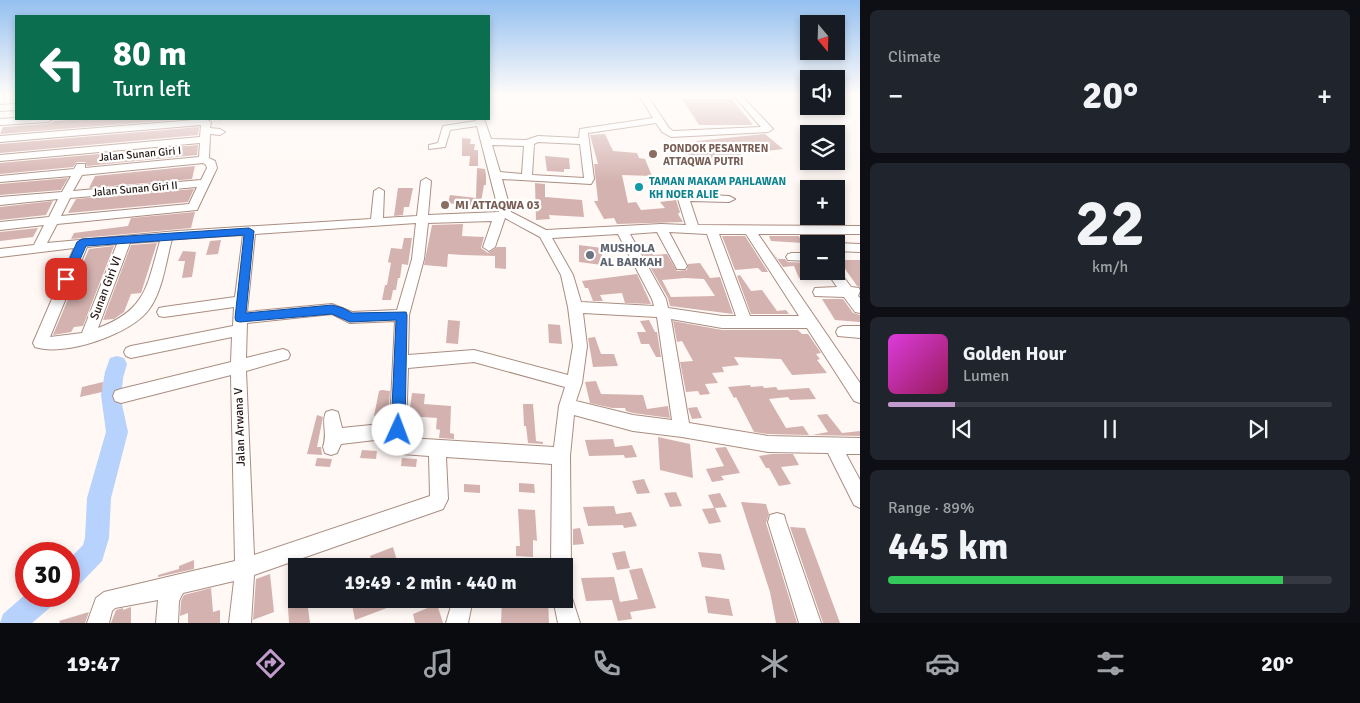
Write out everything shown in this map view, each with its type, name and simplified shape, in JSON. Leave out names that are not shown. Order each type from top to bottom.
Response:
[{"type":"street","points":[[0,151],[5,138],[19,124]]},
{"type":"street","points":[[433,147],[442,145],[446,128],[465,124]]},
{"type":"street","points":[[481,124],[496,175],[503,215],[489,247]]},
{"type":"street","points":[[496,175],[580,182],[589,181],[582,132],[587,129],[627,124]]},
{"type":"street","points":[[662,124],[666,130],[675,135],[768,129],[764,124]]},
{"type":"street","points":[[5,138],[205,128],[220,132]]},
{"type":"street","points":[[0,158],[88,151],[205,128]]},
{"type":"street","points":[[82,242],[40,343],[88,337],[121,327],[144,307],[178,226],[194,206],[212,166],[204,160],[205,128]]},
{"type":"street","points":[[486,142],[529,143],[532,140],[538,139],[584,141]]},
{"type":"street","points":[[526,178],[529,143]]},
{"type":"street","points":[[38,249],[88,151]]},
{"type":"street","name":"Jalan Sunan Giri I","points":[[78,172],[204,160]]},
{"type":"street","points":[[0,179],[78,172]]},
{"type":"street","points":[[426,181],[418,259],[402,315],[398,430],[402,446],[561,456]]},
{"type":"street","name":"Jalan Sunan Giri II","points":[[0,201],[205,183]]},
{"type":"street","points":[[377,222],[379,191]]},
{"type":"street","points":[[693,229],[684,199],[688,197],[729,199]]},
{"type":"street","points":[[0,226],[53,221],[178,226],[191,234],[503,215],[544,234],[661,228],[860,230]]},
{"type":"street","points":[[0,253],[82,242],[125,239],[178,226]]},
{"type":"street","points":[[661,228],[681,266]]},
{"type":"street","points":[[622,230],[659,299],[663,312],[682,429]]},
{"type":"street","points":[[712,230],[745,323]]},
{"type":"street","points":[[749,230],[860,396]]},
{"type":"street","name":"Jalan Arwana V","points":[[240,623],[245,568],[238,367],[249,231]]},
{"type":"street","points":[[544,234],[567,275],[575,307],[580,346],[574,383],[567,406],[561,456],[561,558]]},
{"type":"street","name":"Sunan Giri VI","points":[[88,337],[125,239]]},
{"type":"street","points":[[845,247],[860,248]]},
{"type":"street","points":[[792,257],[800,257]]},
{"type":"street","points":[[841,280],[854,292],[860,308]]},
{"type":"street","points":[[820,292],[854,292]]},
{"type":"street","points":[[164,312],[242,301]]},
{"type":"street","points":[[575,307],[663,312],[722,322],[810,322]]},
{"type":"street","points":[[131,352],[240,324],[332,309],[350,318],[402,315]]},
{"type":"street","points":[[843,332],[860,332]]},
{"type":"street","points":[[121,396],[283,355]]},
{"type":"street","points":[[401,362],[474,356],[574,383]]},
{"type":"street","points":[[567,406],[633,423],[682,429],[768,444],[860,446]]},
{"type":"street","points":[[332,417],[333,442],[398,430]]},
{"type":"street","points":[[834,446],[860,499]]},
{"type":"street","points":[[98,623],[103,604],[111,599],[172,587],[245,568],[437,503],[439,499],[437,448]]},
{"type":"street","points":[[776,522],[810,623]]},
{"type":"street","points":[[167,623],[172,587]]},
{"type":"street","points":[[458,623],[461,608]]},
{"type":"street","points":[[566,608],[569,623]]},
{"type":"building","points":[[47,124],[123,124],[0,134],[3,127]]},
{"type":"building","points":[[698,124],[753,125],[699,125]]},
{"type":"building","points":[[199,127],[198,135],[0,153],[0,144]]},
{"type":"building","points":[[605,134],[613,151],[637,153],[639,158],[645,159],[652,176],[622,175],[628,203],[636,202],[641,210],[665,208],[660,202],[676,200],[680,212],[678,214],[683,222],[617,224],[614,218],[604,219],[594,201],[598,201],[594,164],[598,164],[590,135]]},
{"type":"building","points":[[765,134],[783,149],[740,154],[742,156],[697,163],[680,147],[699,144],[696,141]]},
{"type":"building","points":[[462,138],[471,139],[470,144],[475,144],[474,150],[478,150],[478,166],[469,166],[470,156],[462,156]]},
{"type":"building","points":[[198,145],[197,155],[87,166],[85,162],[77,162],[73,167],[0,174],[0,163]]},
{"type":"building","points":[[545,156],[569,158],[570,169],[564,169],[564,172],[547,171]]},
{"type":"building","points":[[195,166],[192,179],[89,188],[95,176]]},
{"type":"building","points":[[477,168],[485,169],[486,175],[486,185],[484,185],[480,207],[448,203],[450,195],[476,198]]},
{"type":"building","points":[[68,178],[61,190],[0,195],[0,184]]},
{"type":"building","points":[[535,183],[545,184],[545,197],[582,200],[584,217],[549,215],[550,219],[536,220]]},
{"type":"building","points":[[398,188],[413,188],[409,207],[404,207],[403,215],[394,216]]},
{"type":"building","points":[[194,189],[188,202],[68,213],[76,199]]},
{"type":"building","points":[[53,201],[46,215],[0,220],[0,207]]},
{"type":"building","points":[[195,212],[191,228],[71,239],[74,233],[128,226],[131,218]]},
{"type":"building","points":[[463,224],[462,236],[484,237],[481,248],[488,253],[497,247],[506,247],[506,269],[495,268],[495,256],[448,254],[447,267],[424,265],[432,225]]},
{"type":"building","points":[[38,228],[33,237],[0,241],[0,232]]},
{"type":"building","points":[[722,236],[745,236],[768,272],[762,272],[758,268],[735,270]]},
{"type":"building","points":[[769,236],[799,236],[800,238],[800,243],[771,241]]},
{"type":"building","points":[[404,238],[412,238],[408,265],[402,264],[400,278],[398,278],[396,290],[393,290],[391,300],[382,300],[391,263],[388,262],[391,248],[402,249]]},
{"type":"building","points":[[221,240],[218,254],[206,255],[210,241]]},
{"type":"building","points":[[157,243],[141,293],[131,294],[124,312],[114,319],[103,320],[131,245]]},
{"type":"building","name":"MUSHOLA AL BARKAH","points":[[579,245],[602,248],[602,265],[579,262]]},
{"type":"building","points":[[114,246],[83,326],[74,327],[71,332],[53,335],[89,249]]},
{"type":"building","points":[[650,250],[653,255],[667,254],[677,271],[687,270],[688,264],[700,263],[710,278],[720,277],[733,314],[670,306],[668,298],[641,251]],"holes":[[[704,279],[715,296],[671,297],[662,280]]]},
{"type":"building","points":[[771,250],[778,259],[800,263],[800,278],[794,266],[783,267]]},
{"type":"building","points":[[183,251],[196,252],[192,277],[182,278],[185,261],[178,261]]},
{"type":"building","points":[[845,260],[860,260],[860,287],[857,286],[845,269]]},
{"type":"building","points":[[637,274],[651,304],[625,303],[622,293],[600,295],[603,301],[593,301],[588,288],[585,288],[582,281]]},
{"type":"building","points":[[740,275],[751,291],[762,290],[777,311],[786,310],[789,314],[751,314],[737,276]]},
{"type":"building","points":[[822,299],[843,299],[853,313],[860,315],[860,322],[835,320]]},
{"type":"building","points":[[448,320],[460,321],[458,344],[446,343]]},
{"type":"building","points":[[649,320],[655,332],[657,332],[661,357],[656,357],[649,344],[641,344],[637,332],[646,332],[640,321]]},
{"type":"building","points":[[673,321],[722,330],[798,330],[802,334],[808,334],[821,353],[816,354],[820,359],[817,360],[827,373],[792,375],[781,359],[734,357],[739,365],[722,367],[724,372],[712,373],[718,383],[705,384],[710,394],[700,395],[698,391],[686,392],[680,362],[693,361],[682,341],[677,342]]},
{"type":"building","points":[[548,324],[560,325],[562,344],[549,343]]},
{"type":"building","points":[[595,337],[601,354],[614,354],[618,366],[593,367],[588,338]]},
{"type":"building","points":[[596,381],[601,394],[643,395],[647,409],[668,406],[670,418],[633,413],[626,411],[625,408],[612,408],[590,403],[585,382]]},
{"type":"building","points":[[103,382],[102,392],[80,397],[82,387]]},
{"type":"building","points":[[750,385],[751,387],[763,386],[764,388],[776,387],[778,390],[809,388],[816,399],[790,400],[788,397],[769,399],[786,428],[803,426],[809,435],[754,432],[736,397],[734,398],[728,387]]},
{"type":"building","points":[[379,391],[390,391],[388,417],[374,416]]},
{"type":"building","points":[[412,393],[425,394],[424,404],[451,406],[450,433],[454,434],[454,439],[439,438],[440,430],[436,429],[437,418],[409,416]]},
{"type":"building","points":[[523,404],[533,404],[536,441],[543,442],[543,444],[528,443],[526,426],[524,426]]},
{"type":"building","points":[[697,407],[702,418],[692,419],[688,408]]},
{"type":"building","points":[[827,414],[842,433],[860,431],[860,436],[812,435],[828,432],[817,415]]},
{"type":"building","points":[[317,415],[323,417],[317,447],[321,447],[322,455],[307,454]]},
{"type":"building","points":[[658,437],[690,444],[693,478],[660,470]]},
{"type":"building","points":[[613,439],[615,447],[632,445],[637,457],[625,458],[624,455],[589,456],[585,440]]},
{"type":"building","points":[[726,447],[740,473],[721,476],[724,480],[712,482],[706,469],[724,466],[715,448]]},
{"type":"building","points":[[362,450],[377,451],[376,459],[360,458]]},
{"type":"building","points":[[793,454],[799,465],[781,467],[791,484],[779,486],[769,468],[766,468],[759,456]]},
{"type":"building","points":[[317,458],[332,459],[330,467],[315,466]]},
{"type":"building","points":[[402,458],[417,459],[416,467],[401,466]]},
{"type":"building","points":[[644,479],[650,493],[637,494],[632,481]]},
{"type":"building","points":[[519,483],[534,484],[535,493],[519,492]]},
{"type":"building","points":[[464,484],[480,485],[480,493],[464,492]]},
{"type":"building","points":[[676,492],[682,506],[670,507],[664,493]]},
{"type":"building","points":[[720,493],[727,507],[715,508],[721,522],[709,524],[702,509],[714,508],[708,495]]},
{"type":"building","points":[[741,502],[766,504],[769,514],[766,523],[797,623],[776,623],[770,592]]},
{"type":"building","points":[[614,506],[616,514],[631,512],[637,526],[624,528],[623,525],[588,526],[583,507]]},
{"type":"building","points":[[518,509],[535,510],[537,541],[533,540],[533,557],[516,556],[516,546],[520,546]]},
{"type":"building","points":[[790,527],[805,528],[840,623],[823,623]]},
{"type":"building","points":[[580,528],[584,544],[573,545],[573,529]]},
{"type":"building","points":[[393,547],[396,558],[371,558],[370,556]]},
{"type":"building","points":[[625,551],[630,568],[617,570],[612,553]]},
{"type":"building","points":[[698,552],[721,554],[725,570],[702,567]]},
{"type":"building","points":[[194,560],[194,569],[158,577],[158,575],[179,569],[179,566]]},
{"type":"building","points":[[642,568],[656,608],[630,612],[632,619],[618,621],[612,600],[586,601],[581,578],[614,577],[620,602],[638,599],[629,570]]},
{"type":"building","points":[[270,574],[274,612],[253,620],[256,579]]},
{"type":"building","points":[[211,588],[213,612],[220,610],[220,623],[188,623],[188,613],[180,616],[181,601],[184,595]]},
{"type":"building","points":[[705,596],[729,599],[733,616],[708,613]]},
{"type":"building","points":[[131,607],[131,623],[111,623],[116,610]]},
{"type":"building","points":[[288,608],[308,608],[310,623],[289,623]]},
{"type":"building","points":[[353,608],[387,608],[355,620]]},
{"type":"building","points":[[427,608],[438,608],[443,623],[415,623],[413,614]]},
{"type":"building","points":[[502,608],[548,608],[549,623],[501,623]]},
{"type":"building","points":[[89,612],[85,623],[60,623],[59,621]]},
{"type":"waterway","points":[[80,566],[93,552],[97,538],[99,498],[117,432],[111,400],[111,389],[117,364]]},
{"type":"waterway","points":[[12,623],[31,607]]},
{"type":"place","name":"PONDOK PESANTREN ATTAQWA PUTRI","points":[[653,154]]},
{"type":"place","name":"TAMAN MAKAM PAHLAWAN KH NOER ALIE","points":[[639,187]]},
{"type":"place","name":"MI ATTAQWA 03","points":[[445,205]]},
{"type":"place","name":"MUSHOLA AL BARKAH","points":[[590,255]]},
{"type":"route","points":[[66,279],[82,242],[249,231],[240,318],[332,309],[350,318],[402,315],[398,430]]}]
